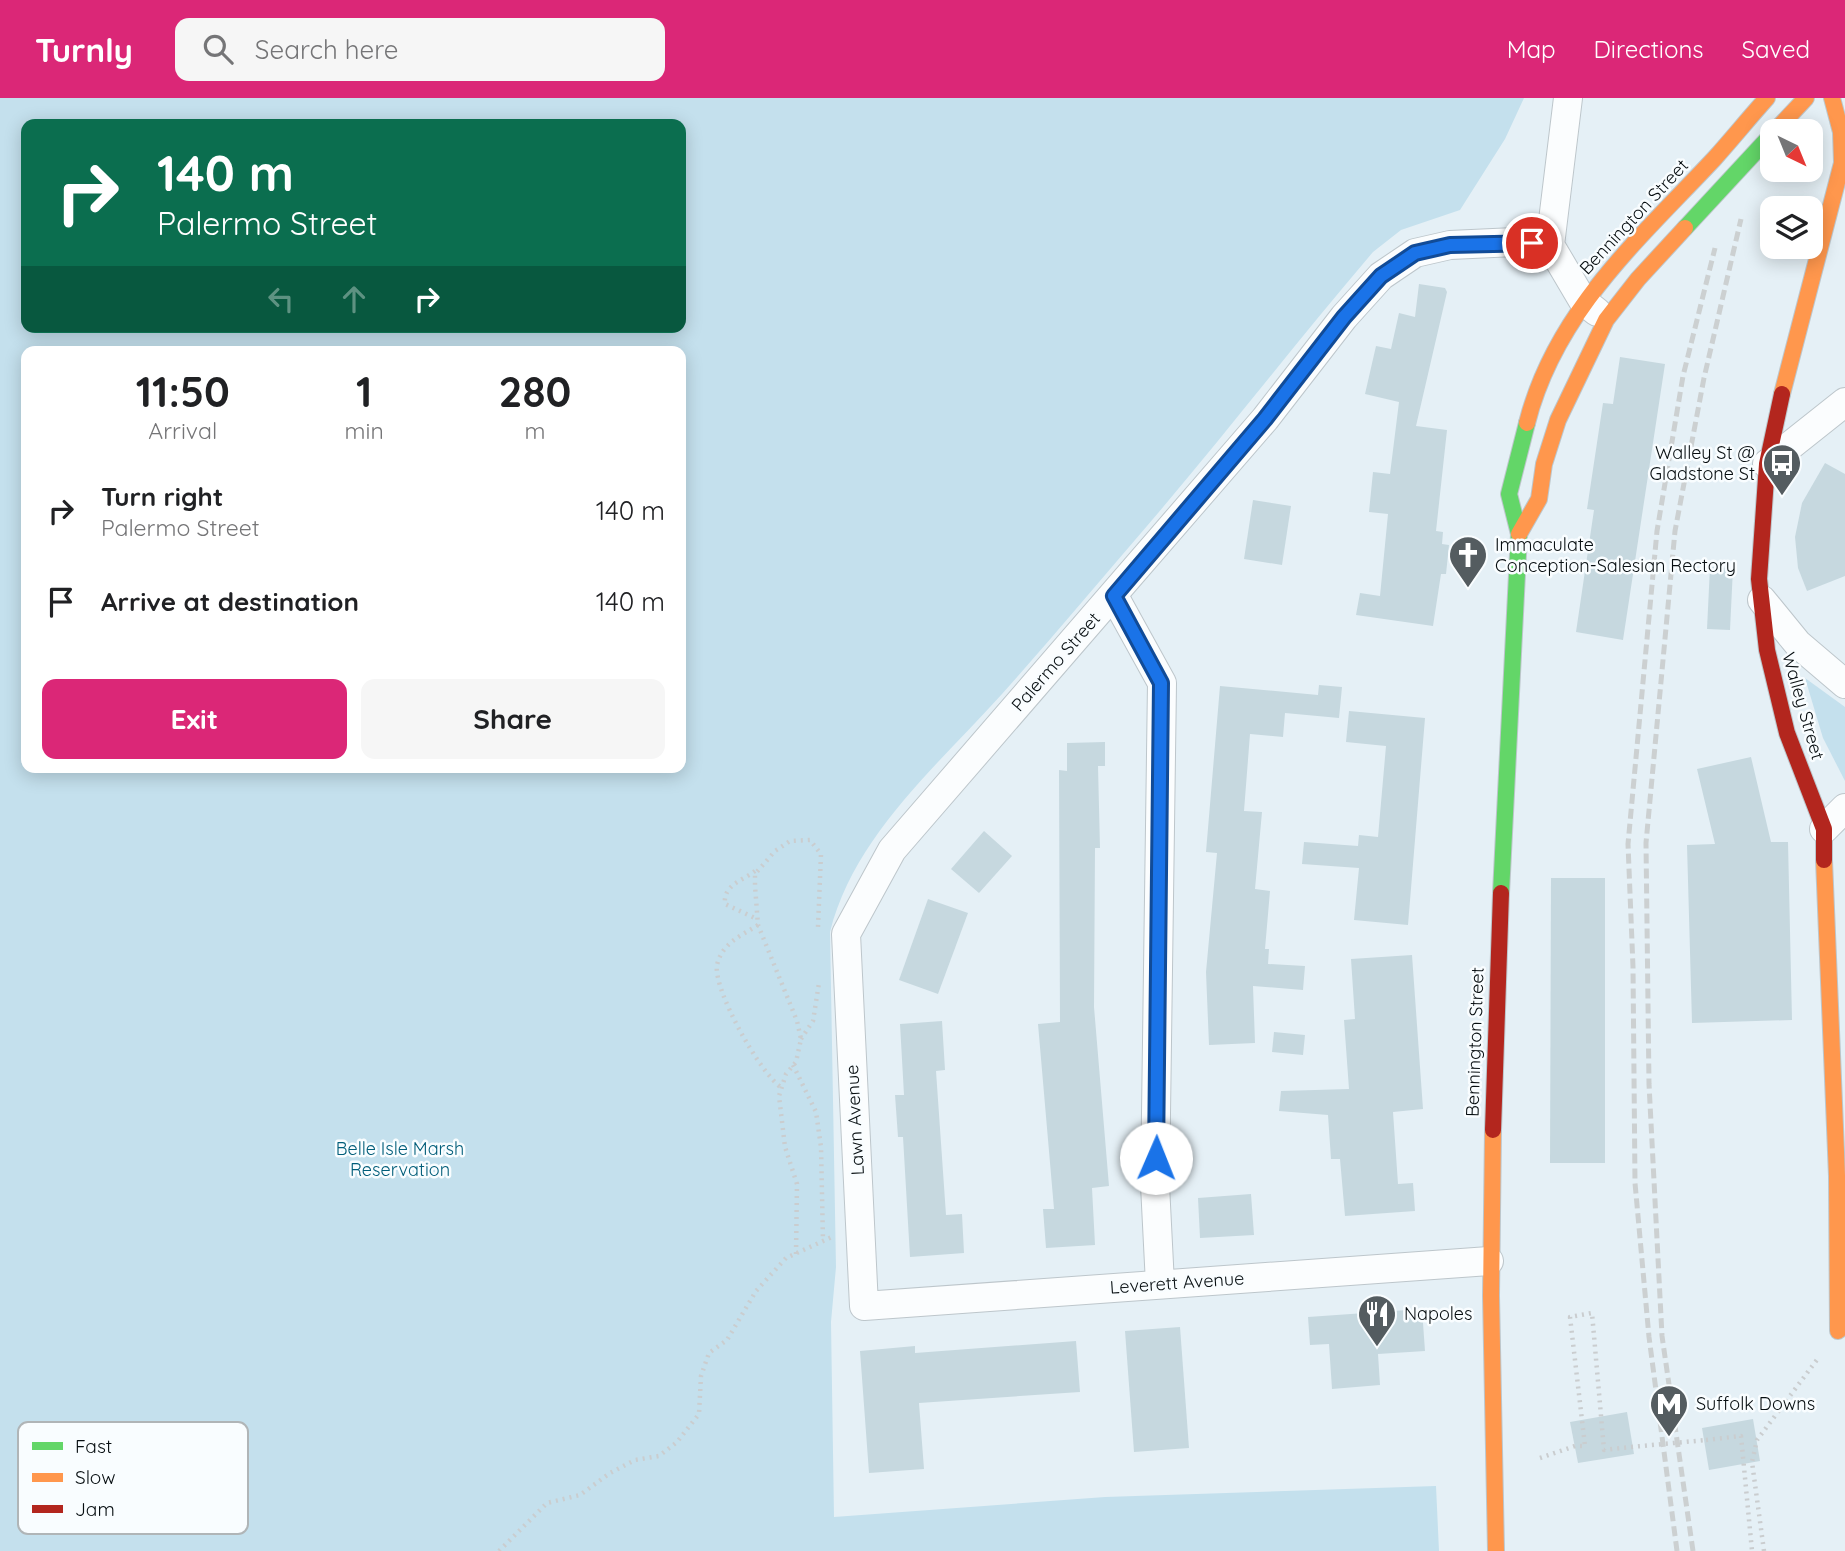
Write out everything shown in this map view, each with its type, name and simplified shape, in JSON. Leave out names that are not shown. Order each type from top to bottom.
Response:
[{"type":"main road","name":"Bennington Street","points":[[1496,1551],[1489,1261],[1498,894],[1519,534],[1509,494],[1536,394],[1559,341],[1583,301],[1625,250],[1715,158],[1767,98]]},
{"type":"main road","name":"Bennington Street","points":[[1786,119],[1806,98]]},
{"type":"main road","name":"Walley Street","points":[[1832,98],[1841,132],[1842,163],[1784,384],[1767,464],[1759,579],[1767,650],[1787,733],[1824,829],[1825,931],[1841,1174],[1838,1331]]},
{"type":"main road","name":"Bennington Street","points":[[1519,534],[1539,499],[1544,464],[1565,404],[1606,320],[1638,279],[1760,147]]},
{"type":"main road","points":[[1536,394],[1565,404]]},
{"type":"main road","points":[[1824,829],[1845,852]]},
{"type":"street","points":[[1569,98],[1550,245],[1583,301],[1606,320]]},
{"type":"street","name":"Palermo Street","points":[[834,934],[892,850],[1256,430],[1344,317],[1381,276],[1415,253],[1450,245],[1515,242],[1550,245]]},
{"type":"street","points":[[1767,464],[1845,402]]},
{"type":"street","points":[[1114,596],[1161,683],[1155,1185],[1160,1284]]},
{"type":"street","points":[[1762,600],[1798,644],[1845,684]]},
{"type":"street","points":[[1824,829],[1845,808]]},
{"type":"street","name":"Lawn Avenue","points":[[834,934],[864,1306]]},
{"type":"street","name":"Leverett Avenue","points":[[864,1306],[1489,1261]]},
{"type":"path","points":[[758,922],[725,904],[724,896],[730,888],[759,869],[790,841],[810,840],[823,862],[818,928],[834,934]]},
{"type":"path","points":[[759,869],[755,874],[754,886],[758,922],[797,1021],[800,1039]]},
{"type":"path","points":[[758,922],[724,948],[716,968],[728,1007],[761,1069],[782,1088]]},
{"type":"path","points":[[796,1254],[797,1184],[785,1147],[779,1096],[786,1074],[793,1065],[800,1039],[813,1021],[820,972]]},
{"type":"path","points":[[793,1065],[816,1112],[821,1147],[823,1241]]},
{"type":"path","points":[[499,1551],[547,1503],[580,1495],[635,1460],[659,1456],[677,1442],[699,1414],[701,1376],[709,1353],[727,1340],[756,1291],[786,1258],[835,1235]]},
{"type":"path","points":[[1540,1458],[1575,1446],[1585,1446],[1570,1317],[1592,1313],[1604,1450],[1741,1436],[1752,1551]]},
{"type":"path","points":[[1764,1551],[1752,1462],[1756,1440],[1838,1331]]},
{"type":"green space","name":"Belle Isle Marsh Reservation","points":[[0,98],[1524,98],[1505,139],[1460,210],[1401,230],[1373,252],[1176,492],[1002,694],[901,804],[858,864],[842,897],[830,932],[836,1267],[831,1322],[834,1517],[1105,1497],[1436,1486],[1439,1551],[0,1551]]},
{"type":"green space","points":[[1805,678],[1845,707],[1845,781],[1823,738]]},
{"type":"building","points":[[1419,284],[1445,288],[1447,292],[1416,426],[1447,430],[1436,531],[1443,532],[1442,544],[1449,545],[1446,574],[1441,574],[1433,626],[1356,615],[1360,593],[1380,596],[1388,514],[1369,512],[1373,472],[1390,474],[1399,402],[1365,394],[1376,346],[1391,349],[1399,313],[1415,317]]},
{"type":"building","points":[[1620,357],[1665,364],[1623,640],[1576,632],[1594,510],[1587,509],[1603,403],[1613,404]]},
{"type":"building","points":[[1825,463],[1845,474],[1845,576],[1807,591],[1798,568],[1795,537],[1802,503]]},
{"type":"building","points":[[1253,500],[1291,506],[1282,565],[1244,559]]},
{"type":"building","points":[[1710,567],[1733,568],[1730,630],[1707,629]]},
{"type":"building","points":[[1319,685],[1342,687],[1339,718],[1285,713],[1283,737],[1250,734],[1244,811],[1262,812],[1255,889],[1270,891],[1265,949],[1269,949],[1268,964],[1305,966],[1303,990],[1253,986],[1255,1043],[1209,1045],[1206,972],[1217,853],[1206,852],[1220,686],[1318,695]]},
{"type":"building","points":[[1349,711],[1425,718],[1408,925],[1354,920],[1359,868],[1302,864],[1304,842],[1358,846],[1359,835],[1378,837],[1386,746],[1346,742]]},
{"type":"building","points":[[1105,742],[1105,766],[1098,766],[1100,848],[1095,848],[1094,1007],[1109,1186],[1092,1188],[1095,1245],[1046,1248],[1043,1209],[1054,1209],[1038,1024],[1060,1022],[1059,770],[1067,771],[1067,743]]},
{"type":"building","points":[[1751,757],[1771,842],[1788,842],[1792,1020],[1692,1023],[1687,845],[1715,844],[1697,769]]},
{"type":"building","points":[[984,831],[1012,856],[979,893],[951,869]]},
{"type":"building","points":[[1551,878],[1605,878],[1605,1163],[1550,1163]]},
{"type":"building","points":[[928,899],[968,913],[938,994],[899,980]]},
{"type":"building","points":[[1412,955],[1423,1109],[1393,1112],[1398,1184],[1413,1183],[1415,1211],[1345,1216],[1340,1159],[1331,1159],[1328,1115],[1279,1111],[1281,1091],[1349,1089],[1344,1020],[1355,1019],[1351,959]]},
{"type":"building","points":[[942,1021],[945,1070],[936,1071],[946,1215],[962,1214],[964,1253],[910,1257],[903,1137],[898,1137],[895,1095],[904,1095],[900,1024]]},
{"type":"building","points":[[1274,1032],[1305,1035],[1303,1055],[1272,1052]]},
{"type":"building","points":[[1251,1194],[1254,1235],[1200,1238],[1198,1198]]},
{"type":"building","name":"Napoles","points":[[1422,1309],[1425,1351],[1378,1354],[1380,1385],[1332,1389],[1329,1344],[1310,1345],[1308,1317]]},
{"type":"building","points":[[1180,1327],[1189,1448],[1134,1452],[1125,1331]]},
{"type":"building","points":[[1076,1341],[1080,1392],[919,1403],[924,1469],[869,1473],[860,1351],[915,1346],[915,1353]]},
{"type":"building","points":[[1627,1412],[1634,1454],[1578,1463],[1570,1422]]},
{"type":"building","points":[[1753,1419],[1760,1461],[1709,1470],[1702,1428]]},
{"type":"railway","points":[[1693,1551],[1662,1336],[1649,1084],[1646,843],[1675,531],[1704,378],[1741,219]]},
{"type":"railway","points":[[1677,1551],[1649,1337],[1635,1183],[1633,967],[1628,844],[1657,531],[1683,376],[1715,248]]},
{"type":"traffic: fast","points":[[1685,228],[1760,147]]},
{"type":"traffic: fast","points":[[1501,893],[1519,534],[1509,494],[1527,423]]},
{"type":"traffic: slow","points":[[1527,423],[1540,383],[1557,346],[1603,279],[1767,98]]},
{"type":"traffic: slow","points":[[1786,119],[1806,98]]},
{"type":"traffic: slow","points":[[1782,394],[1842,163],[1841,132],[1832,98]]},
{"type":"traffic: slow","points":[[1519,534],[1539,499],[1544,464],[1558,420],[1606,320],[1638,279],[1685,228]]},
{"type":"traffic: slow","points":[[1824,860],[1837,1176],[1838,1331]]},
{"type":"traffic: slow","points":[[1493,1130],[1491,1296],[1496,1551]]},
{"type":"traffic: jam","points":[[1782,394],[1767,464],[1759,579],[1767,650],[1787,733],[1824,829],[1824,860]]},
{"type":"traffic: jam","points":[[1493,1130],[1501,893]]},
{"type":"place","name":"Walley St @ Gladstone St","points":[[1782,497]]},
{"type":"place","name":"Immaculate Conception-Salesian Rectory","points":[[1468,589]]},
{"type":"place","name":"Napoles","points":[[1377,1348]]},
{"type":"place","name":"Suffolk Downs","points":[[1669,1438]]},
{"type":"route","points":[[1156,1158],[1161,683],[1114,596],[1265,419],[1344,317],[1381,276],[1415,253],[1450,245],[1532,243]]}]
